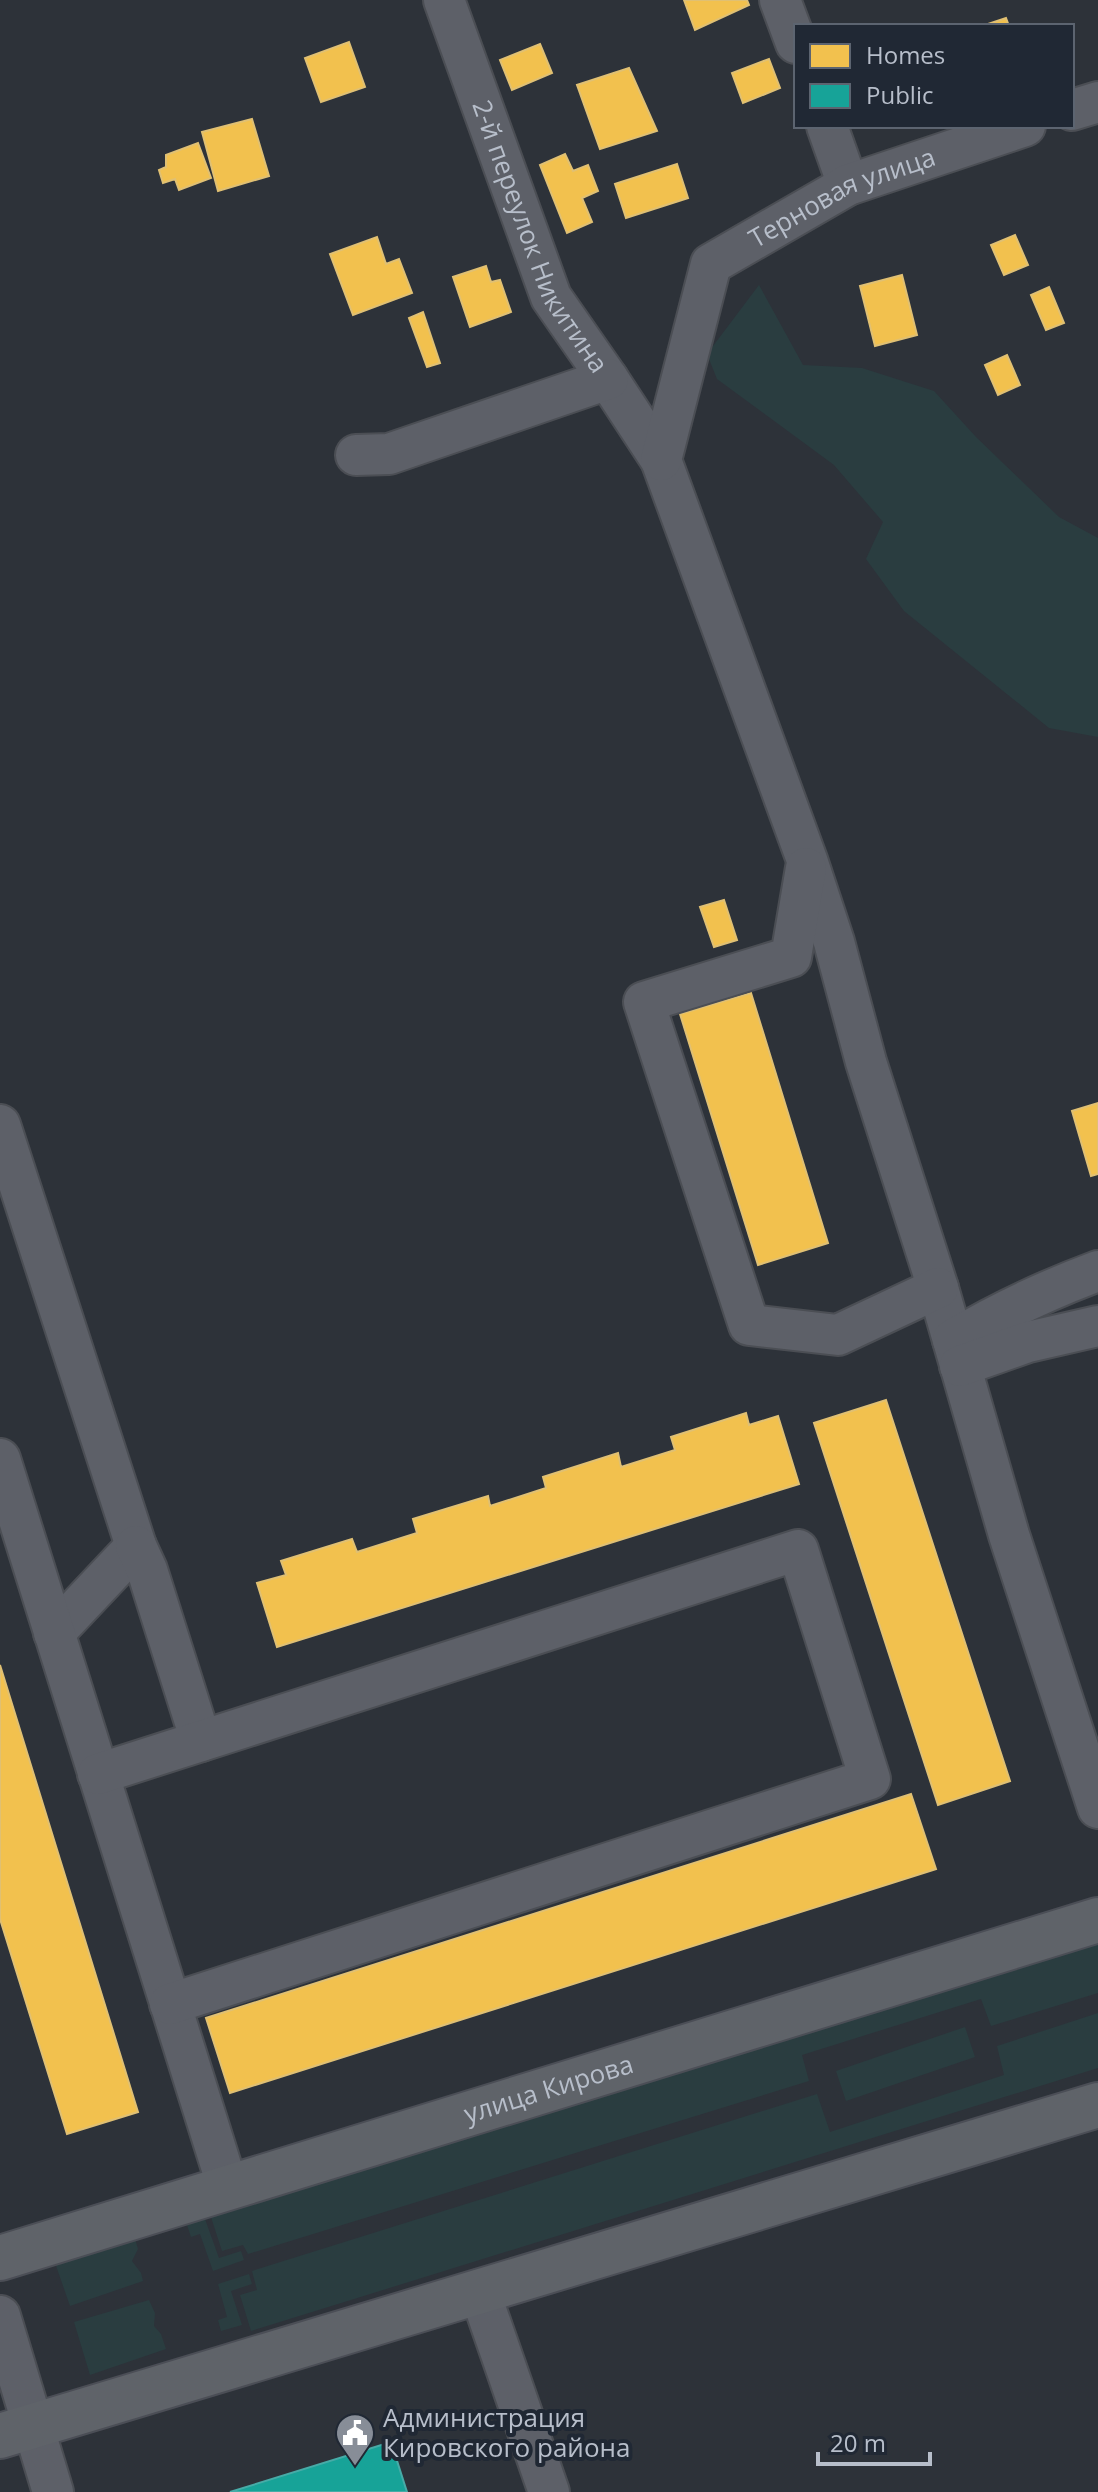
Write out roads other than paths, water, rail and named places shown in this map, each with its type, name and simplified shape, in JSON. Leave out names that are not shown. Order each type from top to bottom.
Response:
[{"type":"main road","name":"улица Кирова","points":[[0,2258],[1098,1920]]},
{"type":"main road","points":[[16,2431],[1098,2105]]},
{"type":"street","name":"2-й переулок Никитина","points":[[444,0],[551,297],[661,460],[807,860],[834,942],[866,1062],[938,1288],[1009,1535],[1098,1808]]},
{"type":"street","points":[[780,0],[794,38]]},
{"type":"street","points":[[1074,109],[1098,102]]},
{"type":"street","points":[[828,128],[848,185]]},
{"type":"street","name":"Терновая улица","points":[[661,460],[711,264],[848,185],[1019,128]]},
{"type":"street","points":[[356,455],[389,454],[608,379]]},
{"type":"street","points":[[807,860],[791,957],[644,1002],[749,1325],[838,1335],[938,1288]]},
{"type":"street","points":[[0,1125],[201,1741]]},
{"type":"street","points":[[956,1353],[997,1314],[1098,1271]]},
{"type":"street","points":[[956,1353],[1028,1342],[1098,1326]]},
{"type":"street","points":[[0,1459],[14,1554],[54,1633],[228,2188]]},
{"type":"street","points":[[54,1633],[136,1546]]},
{"type":"street","points":[[98,1774],[798,1550],[870,1779],[170,2004]]},
{"type":"street","points":[[479,2290],[549,2492]]},
{"type":"street","points":[[0,2316],[16,2431],[53,2492]]},
{"type":"place","name":"Администрация Кировского района","points":[[355,2467]]}]
